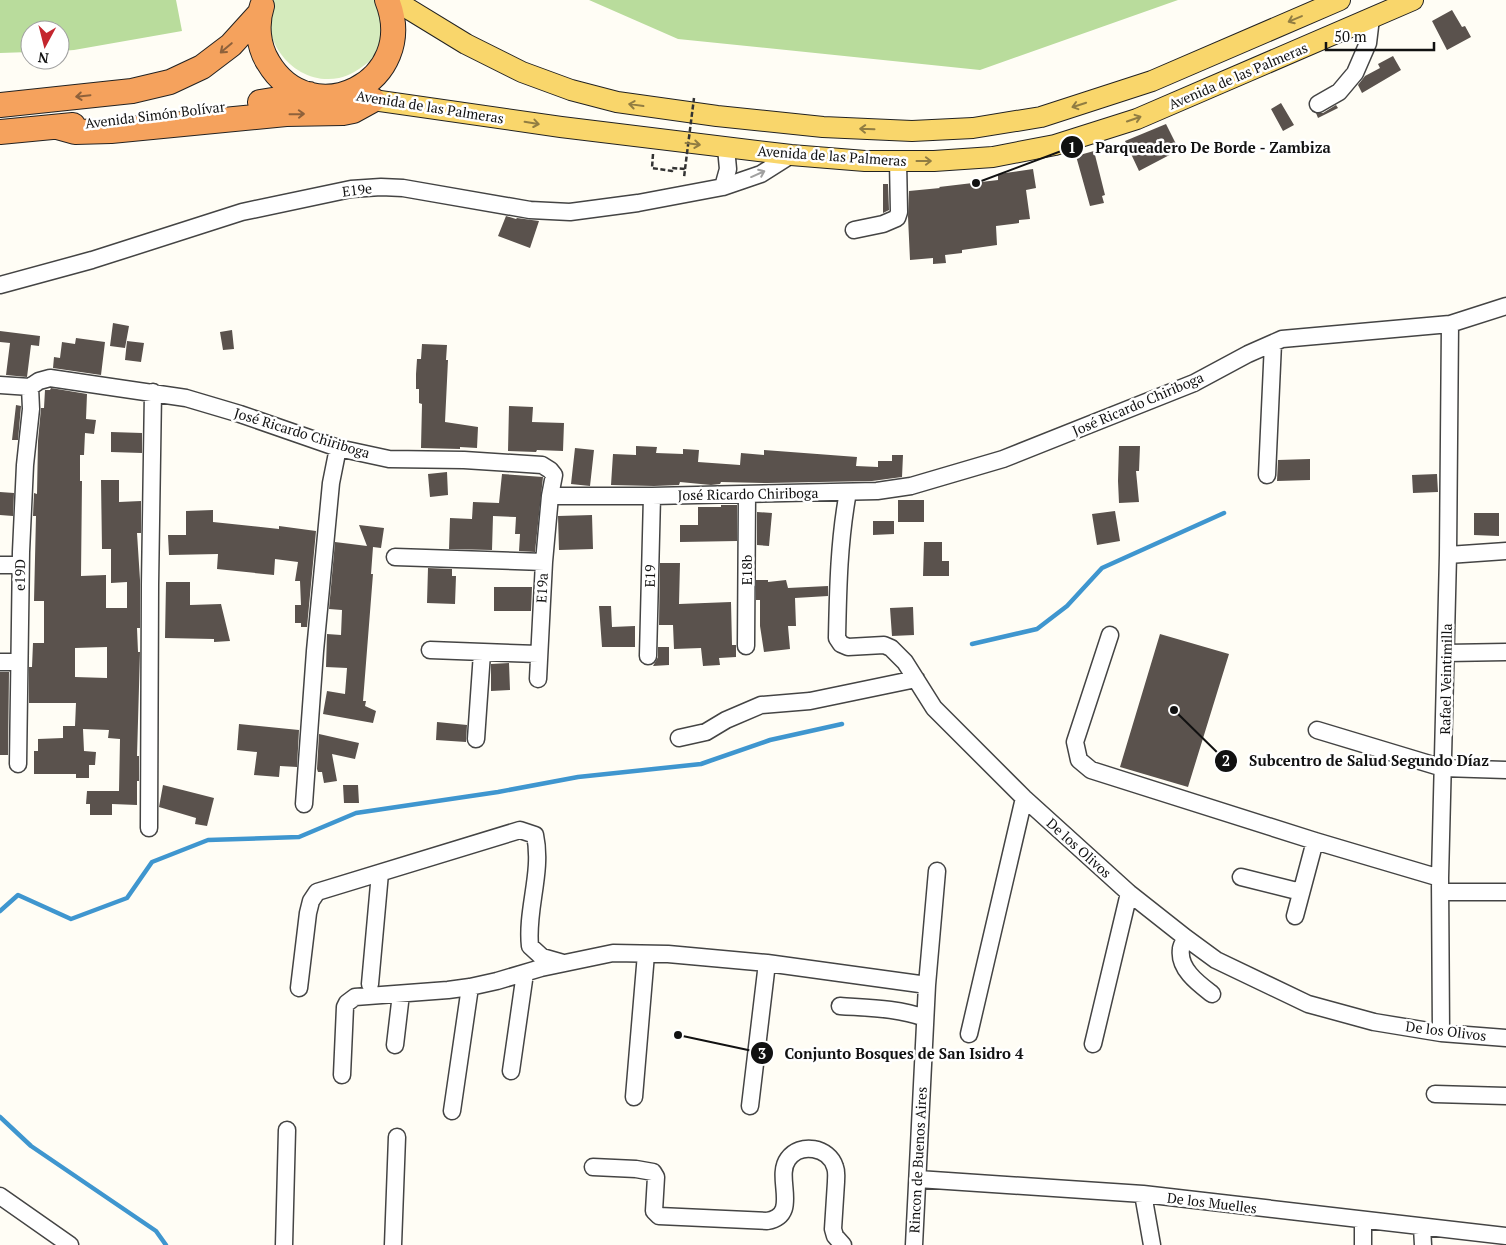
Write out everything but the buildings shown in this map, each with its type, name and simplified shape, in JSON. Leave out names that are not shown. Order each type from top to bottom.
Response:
[{"type":"highway","points":[[262,6],[258,34],[263,54],[274,72],[290,86],[309,94],[327,96],[345,94],[364,85],[379,72],[390,54],[394,34],[393,13],[387,0]]},
{"type":"highway","name":"Avenida Simón Bolívar","points":[[0,105],[132,91],[170,82],[202,67],[231,45],[262,6]]},
{"type":"highway","name":"Avenida Simón Bolívar","points":[[0,132],[233,106],[309,94]]},
{"type":"highway","points":[[57,127],[75,132],[93,132],[286,114],[343,113],[353,111],[373,100]]},
{"type":"main road","name":"Avenida de las Palmeras","points":[[394,0],[466,44],[522,72],[571,90],[617,102],[717,116],[823,127],[912,131],[973,128],[1041,118],[1152,81],[1340,0]]},
{"type":"main road","name":"Avenida de las Palmeras","points":[[345,94],[373,100],[561,127],[791,155],[865,161],[934,161],[993,157],[1055,145],[1137,119],[1413,0]]},
{"type":"street","points":[[1318,104],[1339,92],[1355,73],[1368,43],[1371,18]]},
{"type":"street","points":[[722,187],[728,169],[726,148]]},
{"type":"street","name":"E19e","points":[[0,285],[92,260],[242,212],[351,189],[403,188],[530,210],[570,212],[638,204],[722,187],[761,174],[791,155]]},
{"type":"street","points":[[854,230],[884,224],[897,218],[899,212],[898,161]]},
{"type":"street","name":"José Ricardo Chiriboga","points":[[0,385],[30,387],[39,381],[50,378],[186,398],[338,448],[389,459],[464,460],[542,465],[554,475],[550,496],[652,496],[877,491],[911,486],[1002,459],[1194,383],[1248,354],[1282,339],[1450,324],[1506,306]]},
{"type":"street","name":"Rafael Veintimilla","points":[[1441,1033],[1441,885],[1448,555],[1450,324]]},
{"type":"street","points":[[1267,476],[1274,343]]},
{"type":"street","name":"e19D","points":[[18,764],[20,565],[25,465],[31,409],[30,387]]},
{"type":"street","points":[[150,828],[150,585],[153,392]]},
{"type":"street","points":[[304,804],[315,651],[331,483],[338,448]]},
{"type":"street","name":"De los Olivos","points":[[848,492],[842,522],[838,570],[837,638],[841,644],[848,646],[884,645],[891,648],[905,662],[934,708],[1024,798],[1129,893],[1216,960],[1308,1004],[1374,1022],[1441,1033],[1506,1038]]},
{"type":"street","name":"E18b","points":[[746,646],[747,494]]},
{"type":"street","name":"E19a","points":[[538,679],[544,562],[550,496]]},
{"type":"street","name":"E19","points":[[648,656],[652,496]]},
{"type":"street","points":[[1448,555],[1506,551]]},
{"type":"street","points":[[395,557],[544,562]]},
{"type":"street","points":[[0,565],[20,565]]},
{"type":"street","points":[[1110,635],[1075,742],[1078,760],[1091,770],[1315,840],[1441,885],[1506,892]]},
{"type":"street","points":[[430,650],[538,654]]},
{"type":"street","points":[[476,739],[482,652]]},
{"type":"street","points":[[1446,653],[1506,652]]},
{"type":"street","points":[[0,662],[19,662]]},
{"type":"street","points":[[679,738],[706,732],[726,720],[761,705],[810,701],[916,679]]},
{"type":"street","points":[[1317,730],[1443,768],[1506,770]]},
{"type":"street","points":[[969,1034],[1024,798]]},
{"type":"street","points":[[299,988],[308,912],[311,901],[318,892],[520,830],[535,835],[538,850],[529,932],[530,946],[542,957],[565,963]]},
{"type":"street","points":[[1295,916],[1315,840]]},
{"type":"street","name":"Rincon de Buenos Aires","points":[[914,1245],[927,985],[937,871]]},
{"type":"street","points":[[370,984],[380,873]]},
{"type":"street","points":[[1242,877],[1301,892]]},
{"type":"street","points":[[1093,1044],[1129,893]]},
{"type":"street","points":[[1186,938],[1181,950],[1184,965],[1195,980],[1212,994]]},
{"type":"street","points":[[342,1075],[345,1012],[348,1003],[355,997],[448,990],[497,981],[565,963],[613,954],[668,954],[767,963],[927,985]]},
{"type":"street","points":[[634,1097],[646,954]]},
{"type":"street","points":[[750,1106],[767,963]]},
{"type":"street","points":[[511,1071],[525,973]]},
{"type":"street","points":[[452,1111],[470,986]]},
{"type":"street","points":[[395,1045],[401,994]]},
{"type":"street","points":[[840,1006],[890,1009],[925,1018]]},
{"type":"street","points":[[1435,1094],[1506,1096]]},
{"type":"street","points":[[284,1245],[287,1130]]},
{"type":"street","points":[[393,1245],[398,1137]]},
{"type":"street","points":[[592,1167],[636,1169],[653,1172],[656,1177],[654,1211],[658,1216],[767,1221],[779,1217],[784,1211],[784,1170],[789,1157],[798,1150],[813,1148],[829,1157],[836,1167],[833,1229],[835,1236],[844,1245]]},
{"type":"street","name":"De los Muelles","points":[[918,1179],[1143,1194],[1422,1228],[1506,1236]]},
{"type":"street","points":[[1143,1194],[1152,1245]]},
{"type":"street","points":[[0,1196],[70,1245]]},
{"type":"street","points":[[1363,1221],[1363,1245]]},
{"type":"street","points":[[1422,1228],[1423,1245]]},
{"type":"path","points":[[683,181],[694,98]]},
{"type":"path","points":[[652,168],[672,171],[672,168],[685,169]]},
{"type":"green space","points":[[0,0],[176,0],[182,31],[70,50],[70,20],[20,20],[20,52],[0,53]]},
{"type":"green space","points":[[274,0],[382,0],[383,33],[381,46],[366,64],[346,76],[323,79],[308,75],[295,68],[275,45],[270,15]]},
{"type":"green space","points":[[589,0],[1178,0],[980,70],[678,39]]},
{"type":"waterway","points":[[972,644],[1037,629],[1067,606],[1102,568],[1224,513]]},
{"type":"waterway","points":[[0,911],[18,895],[71,919],[127,898],[152,862],[208,840],[299,837],[356,813],[498,792],[578,777],[701,764],[770,740],[842,724]]},
{"type":"waterway","points":[[0,1117],[31,1146],[156,1231],[166,1245]]},
{"type":"place","name":"Parqueadero De Borde - Zambiza","points":[[976,183]]},
{"type":"place","name":"Subcentro de Salud Segundo Díaz","points":[[1174,710]]},
{"type":"place","name":"Conjunto Bosques de San Isidro 4","points":[[678,1035]]}]
